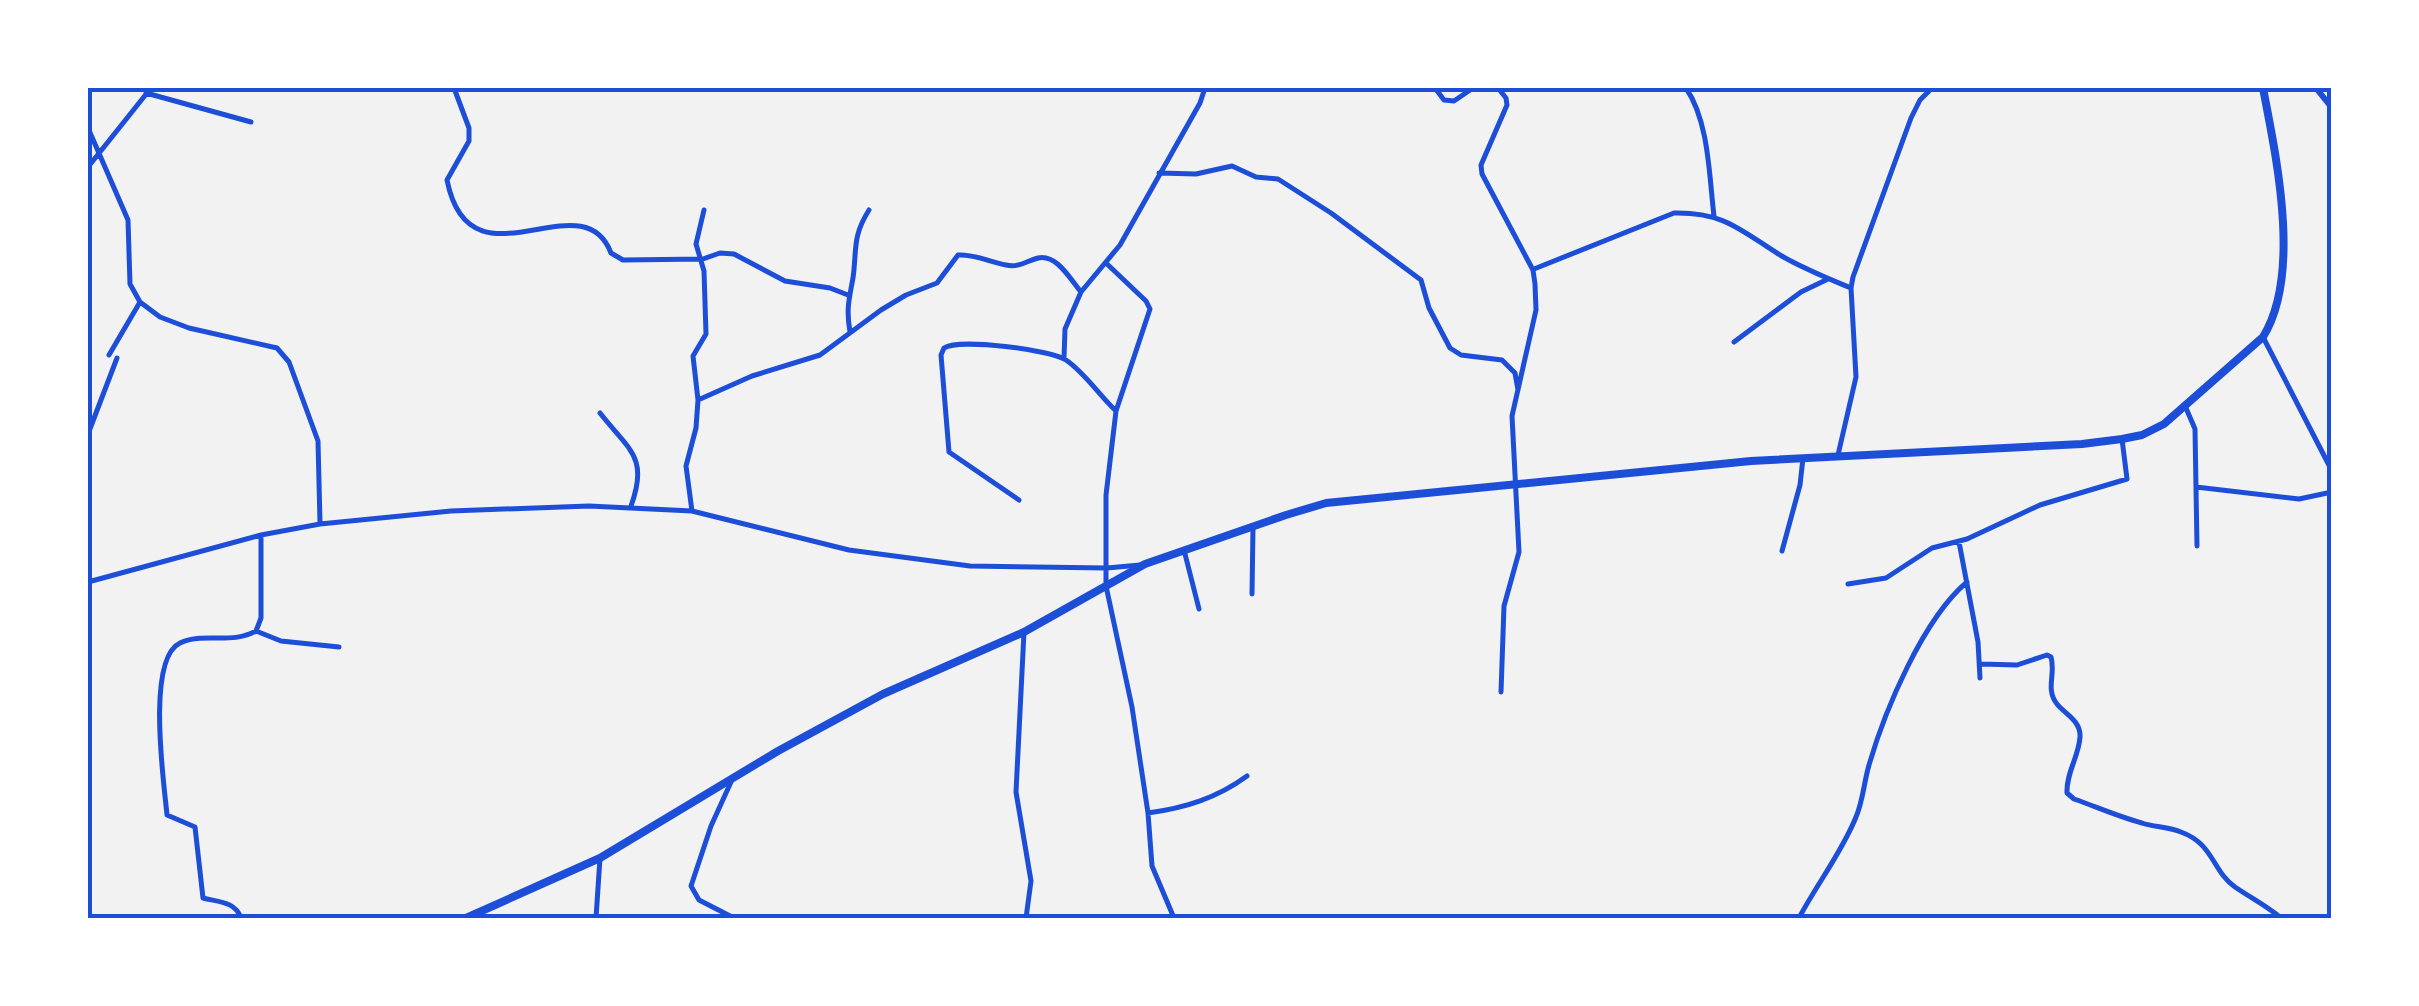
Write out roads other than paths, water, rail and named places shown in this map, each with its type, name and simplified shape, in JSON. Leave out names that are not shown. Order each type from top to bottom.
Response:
[{"type":"main road","points":[[466,918],[600,858],[883,694],[1024,632],[1145,564],[1326,503],[1803,458],[2082,444],[2122,439],[2164,424],[2263,337],[2272,322],[2283,252],[2275,154],[2263,88]]},
{"type":"street","points":[[454,88],[469,140],[447,180],[457,209],[476,230],[499,236],[559,224],[574,225],[596,232],[606,240],[616,258],[702,260],[720,253],[734,254],[785,281],[848,295]]},
{"type":"street","points":[[1064,358],[1065,329],[1081,292],[1120,244],[1205,88]]},
{"type":"street","points":[[1435,88],[1444,100],[1454,100],[1473,88]]},
{"type":"street","points":[[1498,88],[1507,106],[1481,165],[1482,174],[1534,270],[1536,310],[1512,416],[1519,552],[1504,606],[1501,692]]},
{"type":"street","points":[[1686,88],[1704,139],[1714,216]]},
{"type":"street","points":[[1838,457],[1856,377],[1851,288],[1911,118],[1932,88]]},
{"type":"street","points":[[2316,88],[2332,108]]},
{"type":"street","points":[[88,166],[148,90],[251,122]]},
{"type":"street","points":[[88,128],[128,220],[130,284],[140,302],[176,324],[269,345],[284,354],[318,441],[320,524]]},
{"type":"street","points":[[1159,173],[1196,174],[1232,166],[1256,177],[1278,179],[1421,280],[1429,308],[1450,348],[1460,355],[1502,360],[1515,373],[1518,393]]},
{"type":"street","points":[[692,511],[686,466],[696,428],[698,400],[693,356],[706,334],[702,260],[696,244],[704,210]]},
{"type":"street","points":[[850,332],[848,295],[853,276],[854,237],[868,210]]},
{"type":"street","points":[[1534,270],[1674,212],[1714,216],[1744,228],[1781,255],[1851,288]]},
{"type":"street","points":[[698,400],[752,376],[820,355],[906,294],[937,283],[958,255],[1016,266],[1048,259],[1058,264],[1081,292]]},
{"type":"street","points":[[1106,263],[1150,309],[1116,411],[1106,496],[1106,586],[1132,707],[1152,866],[1174,918]]},
{"type":"street","points":[[1734,342],[1801,292],[1828,279]]},
{"type":"street","points":[[88,434],[113,357],[140,302]]},
{"type":"street","points":[[2263,337],[2332,471]]},
{"type":"street","points":[[1018,500],[949,452],[941,355],[944,348],[959,342],[1064,358],[1116,411]]},
{"type":"street","points":[[2186,408],[2196,429],[2197,546]]},
{"type":"street","points":[[600,413],[636,460],[640,472],[632,506]]},
{"type":"street","points":[[1848,584],[1886,578],[1932,548],[1958,542],[2040,504],[2127,480],[2122,439]]},
{"type":"street","points":[[1782,551],[1800,485],[1803,458]]},
{"type":"street","points":[[2195,487],[2298,499],[2332,492]]},
{"type":"street","points":[[88,582],[261,535],[320,524],[451,511],[632,506],[692,511],[849,550],[970,566],[1107,568],[1145,564]]},
{"type":"street","points":[[1252,594],[1253,527]]},
{"type":"street","points":[[256,631],[260,618],[261,535]]},
{"type":"street","points":[[1958,542],[1981,664],[1980,678]]},
{"type":"street","points":[[1184,550],[1200,609]]},
{"type":"street","points":[[1799,918],[1855,822],[1888,708],[1943,606],[1966,582]]},
{"type":"street","points":[[241,918],[225,902],[202,898],[196,827],[166,815],[161,785],[161,681],[167,654],[178,643],[228,640],[256,631],[281,641],[339,646]]},
{"type":"street","points":[[1024,632],[1016,792],[1030,881],[1026,918]]},
{"type":"street","points":[[1981,664],[2017,665],[2046,655],[2051,658],[2052,694],[2074,719],[2080,736],[2067,793],[2074,800],[2192,838],[2212,854],[2235,887],[2281,918]]},
{"type":"street","points":[[1148,813],[1223,794],[1248,776]]},
{"type":"street","points":[[732,779],[691,886],[699,900],[734,918]]},
{"type":"street","points":[[596,918],[600,858]]}]
